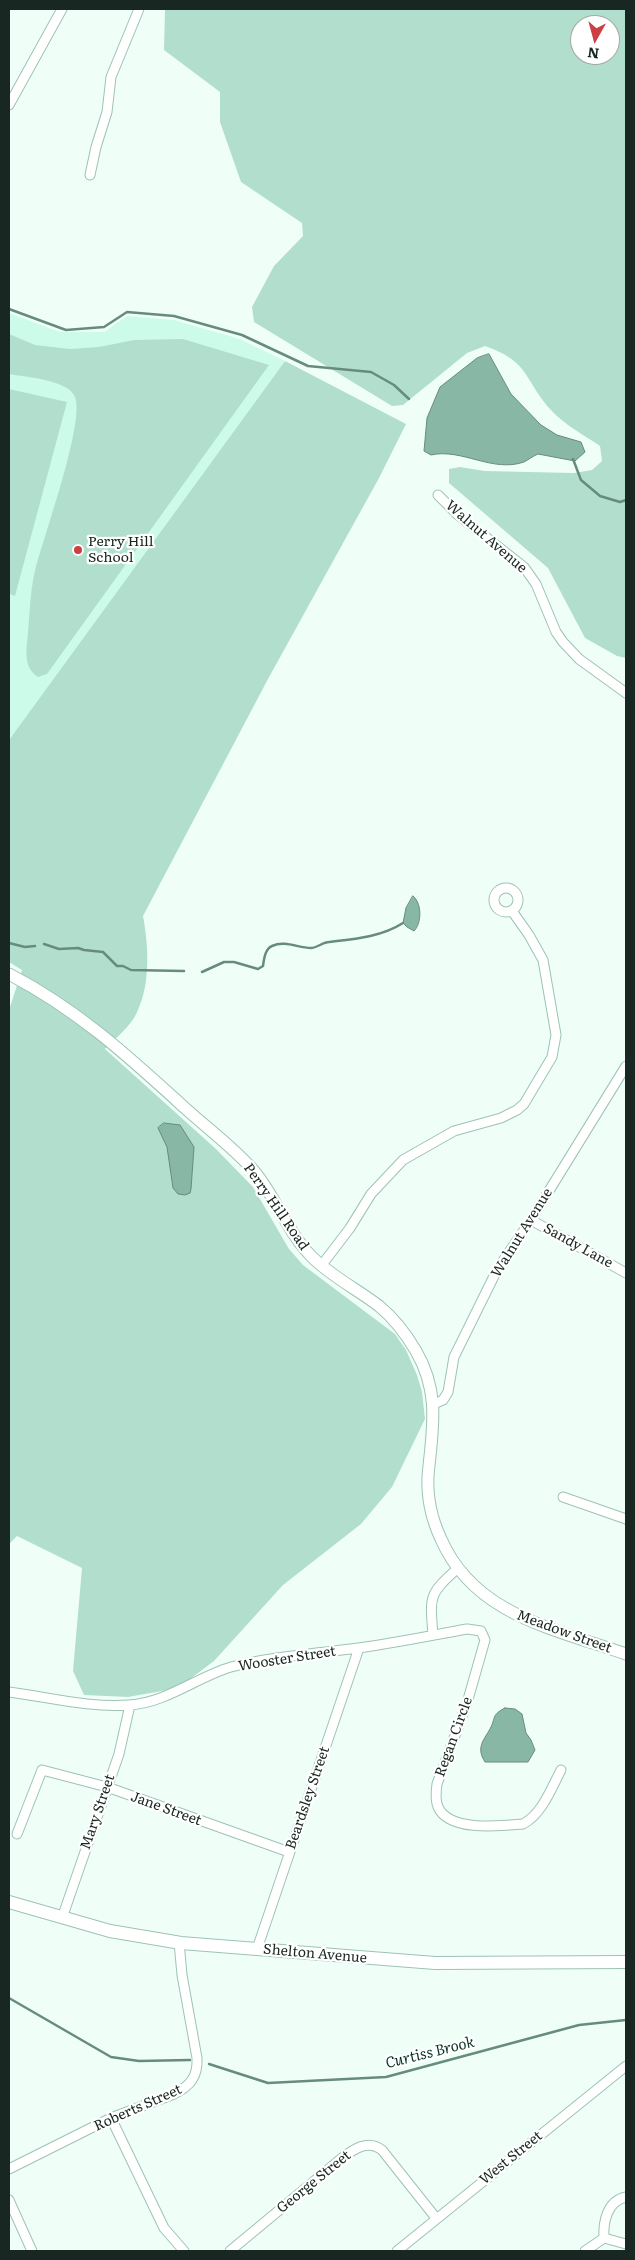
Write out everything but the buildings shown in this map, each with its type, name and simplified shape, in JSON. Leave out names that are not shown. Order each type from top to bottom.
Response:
[{"type":"main road","name":"Shelton Avenue","points":[[9,1902],[125,1934],[179,1942],[450,1964],[626,1962]]},
{"type":"street","points":[[9,106],[62,9]]},
{"type":"street","points":[[90,175],[107,112],[111,77],[138,9]]},
{"type":"street","name":"Walnut Avenue","points":[[438,495],[478,531],[524,567],[536,584],[562,642],[579,659],[626,693]]},
{"type":"street","points":[[321,1266],[350,1228],[371,1194],[403,1160],[454,1132],[501,1118],[517,1110],[524,1104],[552,1057],[556,1036],[543,960],[525,927],[512,911]]},
{"type":"street","name":"Perry Hill Road","points":[[9,974],[55,1000],[81,1018],[117,1047],[243,1160],[262,1181],[298,1241],[321,1266],[378,1305],[401,1328],[424,1367],[434,1404],[434,1434],[428,1480],[431,1509],[440,1538],[458,1568]]},
{"type":"street","name":"Walnut Avenue","points":[[434,1404],[443,1400],[446,1396],[454,1357],[498,1268],[531,1220],[626,1066]]},
{"type":"street","name":"Sandy Lane","points":[[531,1220],[626,1273]]},
{"type":"street","points":[[563,1497],[626,1519]]},
{"type":"street","points":[[433,1635],[431,1603],[438,1586],[458,1568]]},
{"type":"street","name":"Meadow Street","points":[[458,1568],[477,1590],[501,1608],[520,1617],[626,1654]]},
{"type":"street","name":"Wooster Street","points":[[9,1692],[102,1706],[130,1706],[180,1690],[230,1668],[265,1660],[359,1648],[467,1629],[481,1631]]},
{"type":"street","name":"Regan Circle","points":[[481,1631],[485,1640],[467,1703],[437,1784],[438,1808],[452,1820],[464,1824],[523,1824],[530,1820],[539,1810],[561,1770]]},
{"type":"street","name":"Beardsley Street","points":[[257,1949],[359,1648]]},
{"type":"street","name":"Mary Street","points":[[62,1918],[119,1754],[130,1706]]},
{"type":"street","name":"Jane Street","points":[[17,1834],[42,1770],[107,1787],[289,1852]]},
{"type":"street","name":"Roberts Street","points":[[9,2169],[111,2118],[184,2089],[195,2076],[197,2058],[182,1975],[179,1942]]},
{"type":"street","name":"West Street","points":[[396,2251],[626,2066]]},
{"type":"street","points":[[111,2118],[164,2228],[184,2251]]},
{"type":"street","name":"George Street","points":[[230,2251],[342,2158],[356,2149],[367,2145],[375,2146],[382,2150],[436,2218]]},
{"type":"street","points":[[604,2238],[604,2223],[609,2209],[618,2200],[626,2197]]},
{"type":"street","points":[[9,2200],[32,2251]]},
{"type":"street","points":[[604,2238],[626,2244]]},
{"type":"street","points":[[586,2251],[604,2238]]},
{"type":"shaded area","points":[[165,9],[626,9],[626,658],[617,656],[585,638],[548,568],[449,483],[449,469],[460,467],[485,471],[574,473],[592,470],[602,461],[600,446],[555,414],[541,398],[518,365],[500,352],[485,346],[467,353],[403,405],[392,406],[254,322],[252,307],[274,266],[303,236],[302,223],[241,182],[220,122],[220,92],[164,50]]},
{"type":"shaded area","name":"Perry Hill School","points":[[9,313],[60,332],[104,332],[127,316],[174,320],[240,339],[285,361],[9,740]]},
{"type":"shaded area","name":"Perry Hill School","points":[[9,334],[35,345],[70,349],[99,347],[134,340],[183,339],[269,365],[47,674],[38,677],[30,668],[27,657],[32,586],[39,555],[69,455],[74,431],[75,397],[71,391],[56,383],[9,374]]},
{"type":"shaded area","points":[[489,354],[511,394],[541,425],[557,435],[581,442],[585,452],[575,461],[538,454],[524,462],[500,465],[454,455],[431,455],[424,451],[427,418],[440,387],[477,358]]},
{"type":"shaded area","points":[[285,361],[406,424],[379,478],[268,679],[143,916],[147,941],[147,968],[140,1007],[131,1022],[105,1049],[216,1149],[253,1187],[289,1249],[303,1265],[395,1334],[406,1350],[417,1375],[422,1392],[425,1419],[392,1487],[361,1524],[283,1585],[214,1661],[182,1685],[162,1691],[128,1697],[84,1695],[73,1671],[82,1568],[17,1536],[9,1544],[9,1010],[22,970],[9,962],[9,740]]},
{"type":"shaded area","points":[[9,389],[67,402],[15,596],[9,594]]},
{"type":"shaded area","points":[[413,896],[418,903],[420,913],[417,927],[414,931],[403,923],[406,908]]},
{"type":"shaded area","points":[[164,1123],[180,1125],[194,1147],[191,1189],[190,1193],[185,1195],[178,1194],[173,1188],[167,1147],[158,1128]]},
{"type":"shaded area","points":[[505,1708],[515,1709],[522,1714],[526,1733],[535,1750],[528,1762],[485,1762],[482,1757],[483,1741],[496,1715]]},
{"type":"waterway","points":[[9,309],[66,330],[104,327],[127,312],[174,316],[242,335],[308,366],[371,372],[394,385],[409,399]]},
{"type":"waterway","points":[[573,459],[581,480],[600,496],[620,502],[626,500]]},
{"type":"waterway","points":[[202,972],[224,962],[234,962],[258,969],[263,966],[268,949],[277,944],[313,948],[327,942],[377,934],[403,923]]},
{"type":"waterway","points":[[9,943],[25,947],[35,946]]},
{"type":"waterway","points":[[44,944],[59,949],[78,948],[103,952],[117,966],[123,966],[131,970],[184,971]]},
{"type":"waterway","name":"Curtiss Brook","points":[[9,1998],[111,2057],[139,2061],[190,2060]]},
{"type":"waterway","name":"Curtiss Brook","points":[[209,2064],[268,2083],[386,2077],[579,2025],[626,2020]]},
{"type":"place","name":"Perry Hill School","points":[[78,550]]}]
